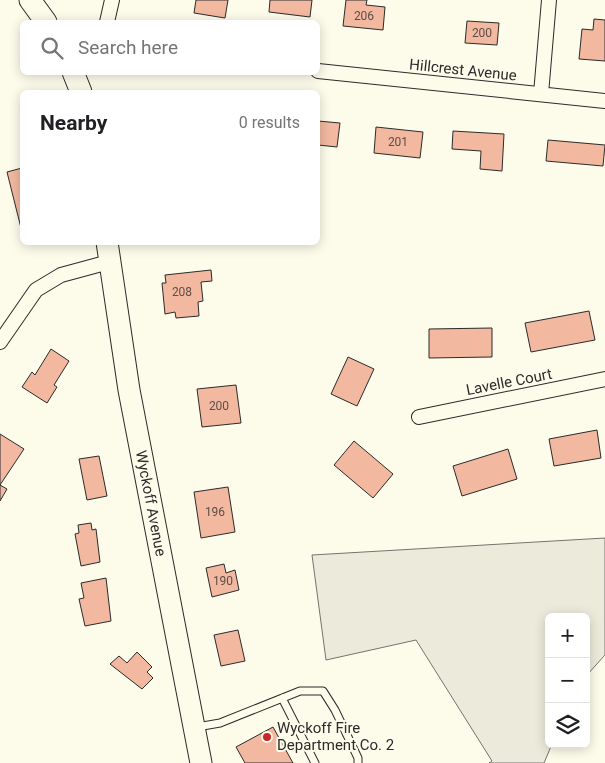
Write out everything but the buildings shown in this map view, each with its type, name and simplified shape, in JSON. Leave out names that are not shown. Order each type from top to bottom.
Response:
[{"type":"main road","points":[[30,0],[45,20]]},
{"type":"main road","points":[[74,75],[80,90]]},
{"type":"main road","name":"Wyckoff Avenue","points":[[108,252],[129,390],[201,763]]},
{"type":"street","points":[[107,20],[112,0]]},
{"type":"street","points":[[541,94],[549,0]]},
{"type":"street","name":"Hillcrest Avenue","points":[[320,71],[605,101]]},
{"type":"street","points":[[0,342],[36,290],[61,275],[108,252]]},
{"type":"street","name":"Lavelle Court","points":[[418,417],[605,379]]},
{"type":"lane","points":[[194,728],[220,723],[300,692],[323,691],[343,726],[358,758],[358,763]]},
{"type":"lane","points":[[282,698],[314,763]]},
{"type":"shaded area","points":[[605,538],[605,655],[590,672],[590,613],[545,613],[545,748],[550,748],[544,763],[489,763],[492,761],[416,640],[326,660],[312,555]]},
{"type":"place","name":"Wyckoff Fire Department Co. 2","points":[[267,737]]}]
